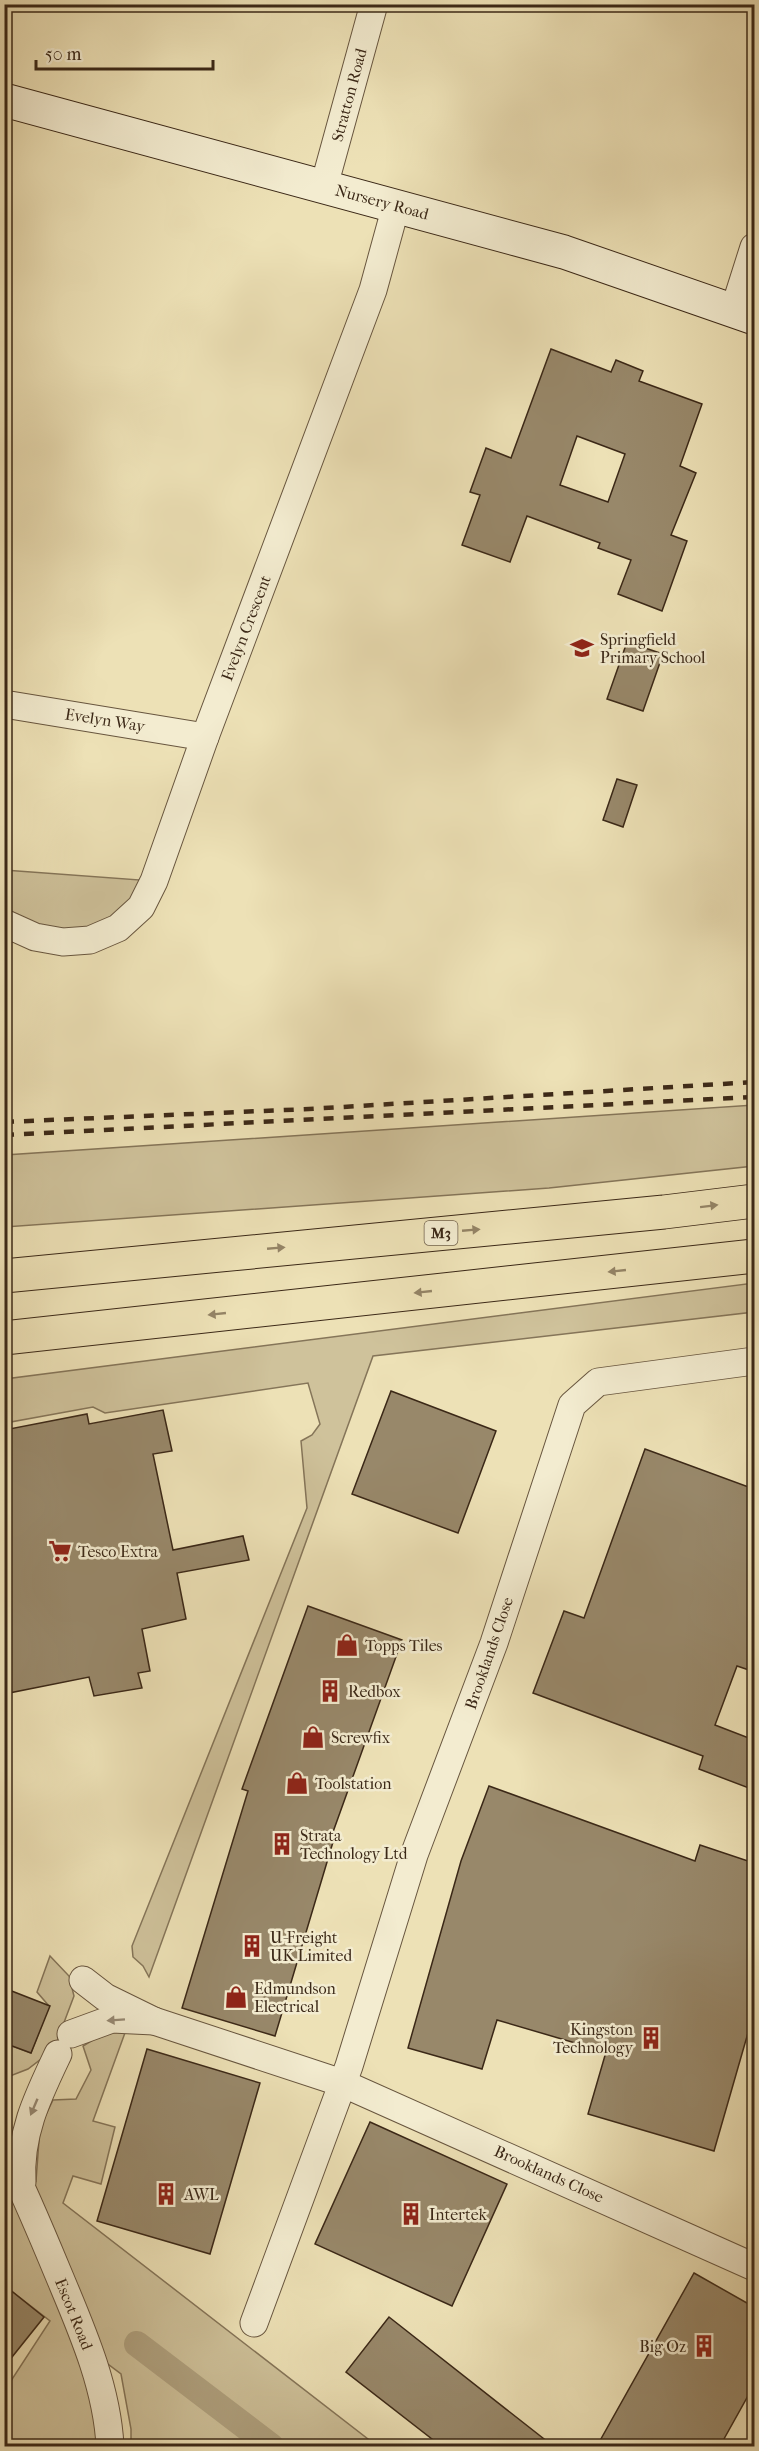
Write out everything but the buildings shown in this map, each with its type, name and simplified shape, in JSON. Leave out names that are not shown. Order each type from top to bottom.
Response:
[{"type":"highway","name":"M3","points":[[4,1276],[664,1212],[754,1201]]},
{"type":"highway","points":[[4,1338],[754,1256]]},
{"type":"highway","name":"M3","points":[[4,1264],[145,1262]]},
{"type":"street","name":"Stratton Road","points":[[324,186],[374,4]]},
{"type":"street","name":"Nursery Road","points":[[4,100],[564,252],[744,314]]},
{"type":"street","name":"Evelyn Crescent","points":[[4,923],[35,937],[63,942],[90,940],[118,928],[141,907],[154,881],[205,737],[373,290],[396,206]]},
{"type":"street","points":[[744,314],[754,247]]},
{"type":"street","name":"Evelyn Way","points":[[4,704],[205,737]]},
{"type":"street","name":"Brooklands Close","points":[[254,2323],[342,2083],[414,1855],[494,1643],[572,1405],[598,1382],[754,1361]]},
{"type":"street","points":[[83,1980],[105,1997],[154,2021]]},
{"type":"street","name":"Escot Road","points":[[22,2187],[20,2157],[26,2125],[65,2044],[112,2019],[154,2021]]},
{"type":"street","name":"Brooklands Close","points":[[154,2021],[342,2083],[754,2267]]},
{"type":"street","name":"Escot Road","points":[[4,2151],[22,2187],[88,2344],[109,2420],[110,2446]]},
{"type":"shaded area","points":[[4,870],[154,881],[90,940],[5,923]]},
{"type":"shaded area","points":[[754,1105],[754,1166],[549,1188],[5,1227],[5,1155]]},
{"type":"shaded area","points":[[754,1283],[754,1312],[373,1356],[149,1977],[143,1966],[133,1957],[132,1946],[307,1508],[301,1441],[312,1435],[320,1424],[308,1383],[105,1413],[93,1407],[5,1423],[5,1379]]},
{"type":"shaded area","points":[[50,1956],[69,1976],[74,1996],[54,2049],[28,2069],[5,2078],[4,2043],[31,2053],[49,2006],[37,1992]]},
{"type":"shaded area","points":[[126,2030],[93,2121],[115,2127],[101,2184],[73,2176],[63,2203],[377,2446],[216,2446],[212,2444],[210,2446],[131,2446],[131,2429],[121,2374],[69,2335],[89,2389],[99,2446],[5,2446],[5,2390],[50,2321],[5,2286],[4,2157],[36,2181],[40,2127],[53,2100],[76,2099],[91,2070],[83,2046],[101,2035]]},
{"type":"waterway","points":[[137,2344],[271,2446]]},
{"type":"railway","points":[[4,1122],[309,1109],[754,1082]]},
{"type":"railway","points":[[4,1135],[754,1097]]},
{"type":"place","name":"Springfield Primary School","points":[[582,648]]},
{"type":"place","name":"Tesco Extra","points":[[60,1551]]},
{"type":"place","name":"Topps Tiles","points":[[347,1645]]},
{"type":"place","name":"Redbox","points":[[330,1691]]},
{"type":"place","name":"Screwfix","points":[[313,1737]]},
{"type":"place","name":"Toolstation","points":[[297,1783]]},
{"type":"place","name":"Strata Technology Ltd","points":[[282,1844]]},
{"type":"place","name":"U-Freight UK Limited","points":[[252,1946]]},
{"type":"place","name":"Edmundson Electrical","points":[[236,1997]]},
{"type":"place","name":"Kingston Technology","points":[[651,2038]]},
{"type":"place","name":"AWL","points":[[166,2194]]},
{"type":"place","name":"Intertek","points":[[411,2214]]},
{"type":"place","name":"Big Oz","points":[[704,2346]]}]
